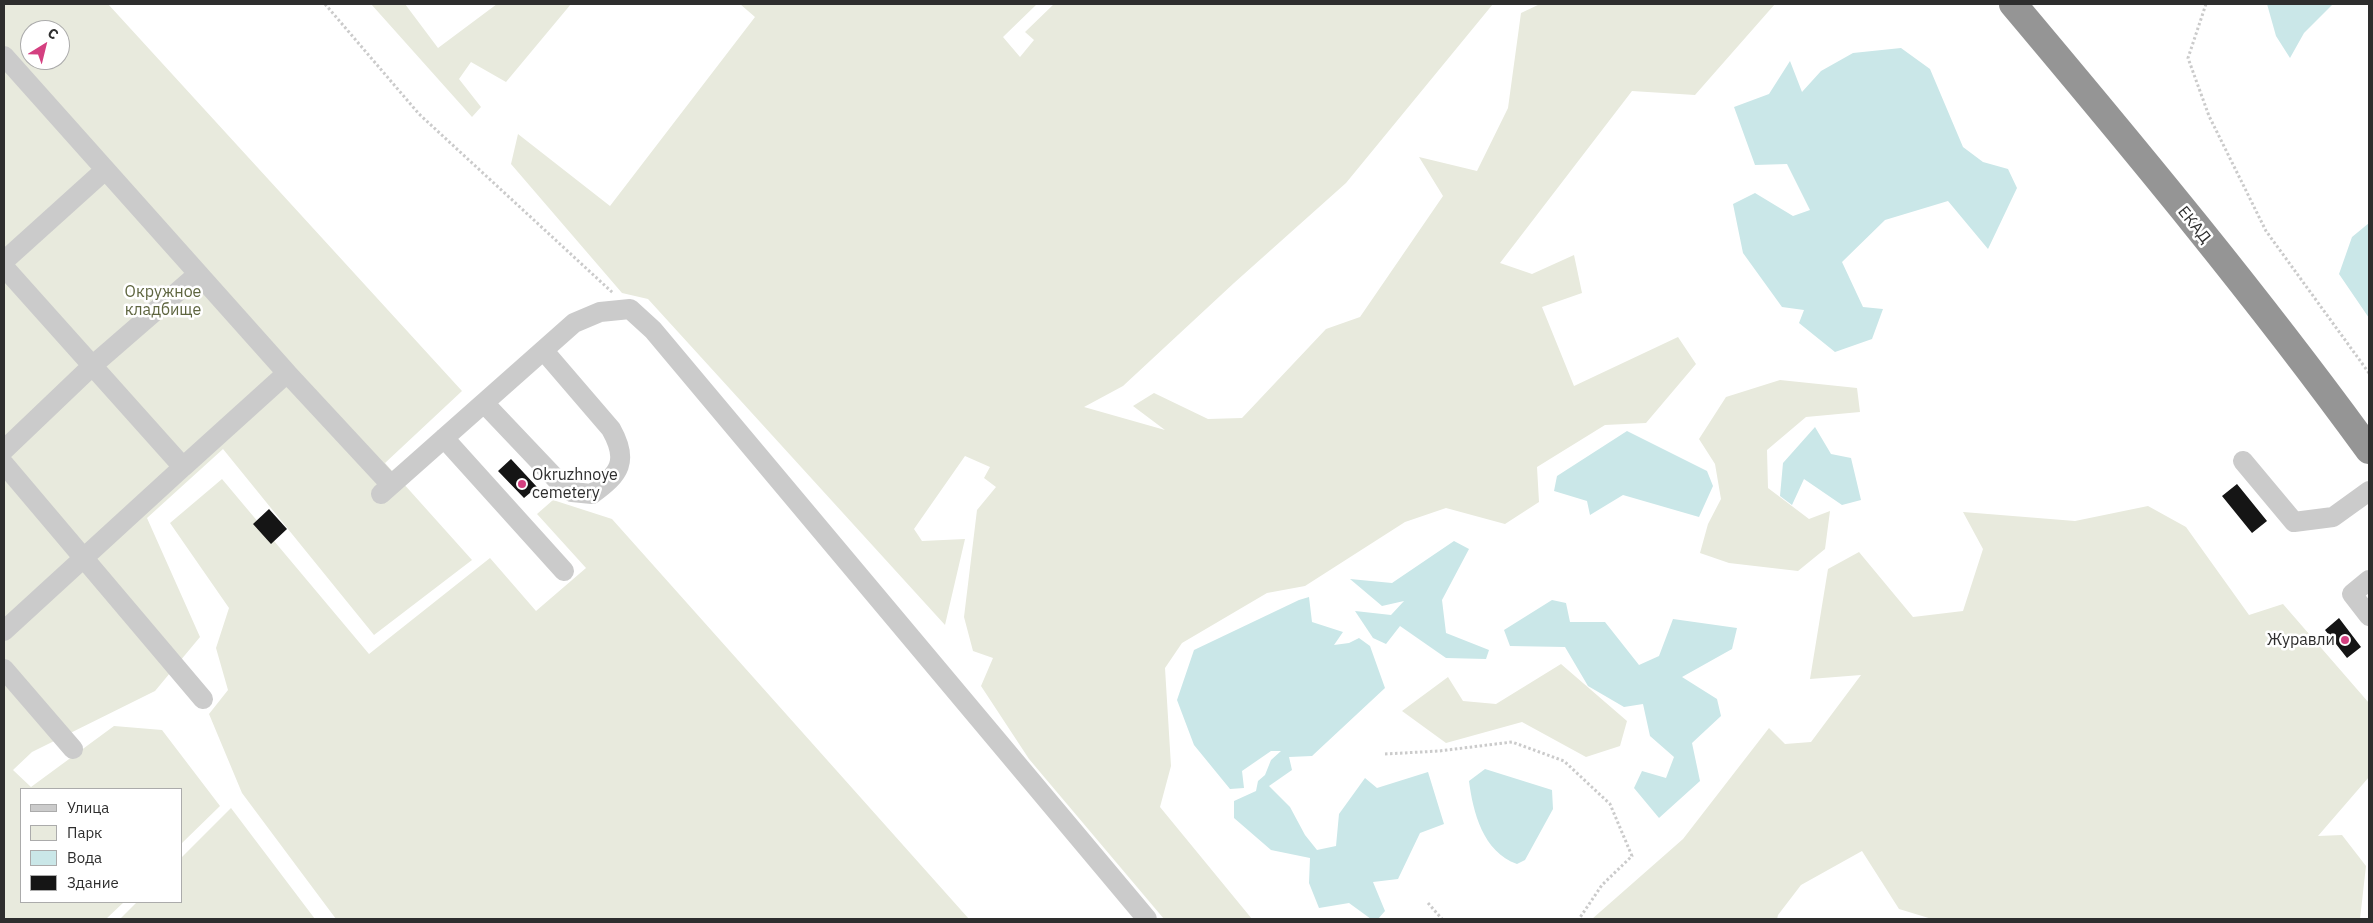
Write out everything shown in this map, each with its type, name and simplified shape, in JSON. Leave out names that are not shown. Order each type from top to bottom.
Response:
[{"type":"highway","name":"ЕКАД","points":[[2013,4],[2099,106],[2291,346],[2369,450]]},
{"type":"street","points":[[8,68],[104,170],[288,373],[386,490],[574,324],[600,312],[630,309],[653,330],[1147,919]]},
{"type":"street","points":[[4,261],[104,170]]},
{"type":"street","points":[[4,267],[183,467]]},
{"type":"street","points":[[4,450],[92,366],[198,274]]},
{"type":"street","points":[[484,403],[559,482],[572,492],[592,494],[610,482],[622,462],[619,444],[611,429],[544,351]]},
{"type":"street","points":[[4,631],[288,373]]},
{"type":"street","points":[[444,438],[564,571]]},
{"type":"street","points":[[2243,461],[2294,522],[2332,517],[2369,491]]},
{"type":"street","points":[[4,464],[204,698]]},
{"type":"street","points":[[2369,580],[2352,594],[2369,616]]},
{"type":"street","points":[[4,669],[73,749]]},
{"type":"path","points":[[325,4],[419,114],[630,309]]},
{"type":"path","points":[[2206,4],[2188,58],[2209,116],[2266,231],[2369,373]]},
{"type":"path","points":[[1385,754],[1439,751],[1512,742],[1564,761],[1610,804],[1632,856],[1602,885],[1579,919]]},
{"type":"path","points":[[1428,903],[1442,919]]},
{"type":"green space","name":"Окружное кладбище","points":[[4,4],[108,4],[462,391],[385,463],[472,560],[374,635],[223,449],[147,518],[200,637],[155,691],[32,752],[13,770],[31,787],[114,726],[162,730],[220,806],[182,843],[182,788],[20,788],[20,903],[123,903],[106,919],[4,919]]},
{"type":"green space","points":[[371,4],[405,4],[438,48],[497,4],[571,4],[506,82],[471,62],[459,79],[481,107],[472,117]]},
{"type":"green space","points":[[740,4],[1037,4],[1003,37],[1020,57],[1034,40],[1025,32],[1054,4],[1493,4],[1346,183],[1123,386],[1084,407],[1165,430],[1133,406],[1154,393],[1208,419],[1242,418],[1326,329],[1360,317],[1443,196],[1419,157],[1477,171],[1508,108],[1521,13],[1540,4],[1775,4],[1695,95],[1632,91],[1500,263],[1532,274],[1574,255],[1582,293],[1542,307],[1574,386],[1678,337],[1696,364],[1646,423],[1605,425],[1537,467],[1539,502],[1505,524],[1446,508],[1405,522],[1305,586],[1267,593],[1182,643],[1165,668],[1171,766],[1160,807],[1252,919],[1164,919],[1029,759],[981,686],[993,658],[973,651],[964,617],[977,510],[996,487],[984,478],[990,467],[965,456],[914,529],[922,541],[965,539],[945,625],[648,299],[622,293],[511,164],[518,134],[610,206],[755,17]]},
{"type":"green space","points":[[1780,380],[1857,388],[1860,412],[1806,417],[1767,450],[1768,488],[1809,519],[1830,511],[1825,549],[1798,571],[1729,563],[1700,553],[1708,524],[1721,499],[1715,464],[1699,439],[1726,397]]},
{"type":"green space","points":[[222,479],[369,654],[490,558],[536,611],[586,568],[537,514],[553,500],[612,519],[969,919],[336,919],[242,793],[209,714],[228,690],[216,648],[229,608],[170,523]]},
{"type":"green space","points":[[2148,506],[2186,527],[2249,615],[2283,604],[2369,703],[2369,777],[2318,836],[2342,835],[2366,866],[2360,919],[1932,919],[1899,909],[1862,851],[1801,885],[1777,919],[1592,919],[1683,839],[1769,728],[1785,744],[1811,742],[1861,675],[1810,679],[1828,569],[1859,552],[1913,617],[1963,611],[1983,549],[1963,512],[2075,521]]},
{"type":"green space","points":[[1561,664],[1627,721],[1620,746],[1586,757],[1522,722],[1446,743],[1402,711],[1448,677],[1463,701],[1496,704]]},
{"type":"green space","points":[[231,808],[315,919],[120,919],[136,903],[182,903],[182,857]]},
{"type":"water","points":[[2267,4],[2333,4],[2304,33],[2290,58],[2276,36]]},
{"type":"water","points":[[1901,48],[1930,69],[1963,147],[1983,162],[2008,169],[2017,188],[1988,249],[1948,201],[1885,220],[1842,262],[1863,307],[1883,309],[1872,339],[1835,352],[1799,323],[1804,310],[1782,307],[1743,253],[1733,204],[1755,193],[1793,216],[1810,210],[1787,164],[1755,165],[1734,107],[1769,94],[1790,61],[1802,92],[1821,71],[1853,53]]},
{"type":"water","points":[[2369,223],[2369,318],[2339,274],[2352,237]]},
{"type":"water","points":[[1815,427],[1831,454],[1851,458],[1861,500],[1842,505],[1804,479],[1792,505],[1780,496],[1783,463]]},
{"type":"water","points":[[1627,431],[1707,471],[1713,486],[1699,517],[1623,495],[1590,515],[1587,501],[1554,491],[1557,476]]},
{"type":"water","points":[[1454,541],[1469,549],[1442,600],[1446,633],[1489,650],[1486,659],[1446,658],[1400,626],[1386,644],[1373,638],[1355,611],[1391,615],[1404,601],[1382,606],[1350,579],[1392,583]]},
{"type":"water","points":[[1309,597],[1312,622],[1343,632],[1334,645],[1349,643],[1359,638],[1370,646],[1385,688],[1312,756],[1289,757],[1292,770],[1269,786],[1290,807],[1305,835],[1317,850],[1336,846],[1339,814],[1365,778],[1377,788],[1428,772],[1444,824],[1420,833],[1398,879],[1373,882],[1385,911],[1378,919],[1371,919],[1349,903],[1319,908],[1309,883],[1310,858],[1271,850],[1234,818],[1234,801],[1256,791],[1258,781],[1265,775],[1271,760],[1281,751],[1271,751],[1242,771],[1244,788],[1230,789],[1194,745],[1177,700],[1194,650]]},
{"type":"water","points":[[1552,600],[1566,603],[1570,622],[1605,622],[1639,665],[1659,656],[1673,619],[1737,628],[1732,649],[1682,677],[1717,699],[1721,716],[1692,743],[1700,781],[1659,818],[1634,788],[1642,771],[1666,778],[1674,757],[1650,736],[1643,704],[1624,707],[1588,686],[1565,647],[1510,646],[1504,630]]},
{"type":"water","points":[[1485,769],[1552,790],[1553,809],[1525,860],[1517,864],[1505,858],[1488,841],[1477,818],[1469,781]]},
{"type":"building","points":[[511,459],[537,487],[524,498],[498,471]]},
{"type":"building","points":[[2237,484],[2267,521],[2252,533],[2222,496]]},
{"type":"building","points":[[269,509],[287,529],[271,544],[253,524]]},
{"type":"building","points":[[2339,618],[2361,647],[2347,658],[2325,630]]},
{"type":"place","name":"Okruzhnoye cemetery","points":[[522,484]]},
{"type":"place","name":"Журавли","points":[[2345,640]]}]
